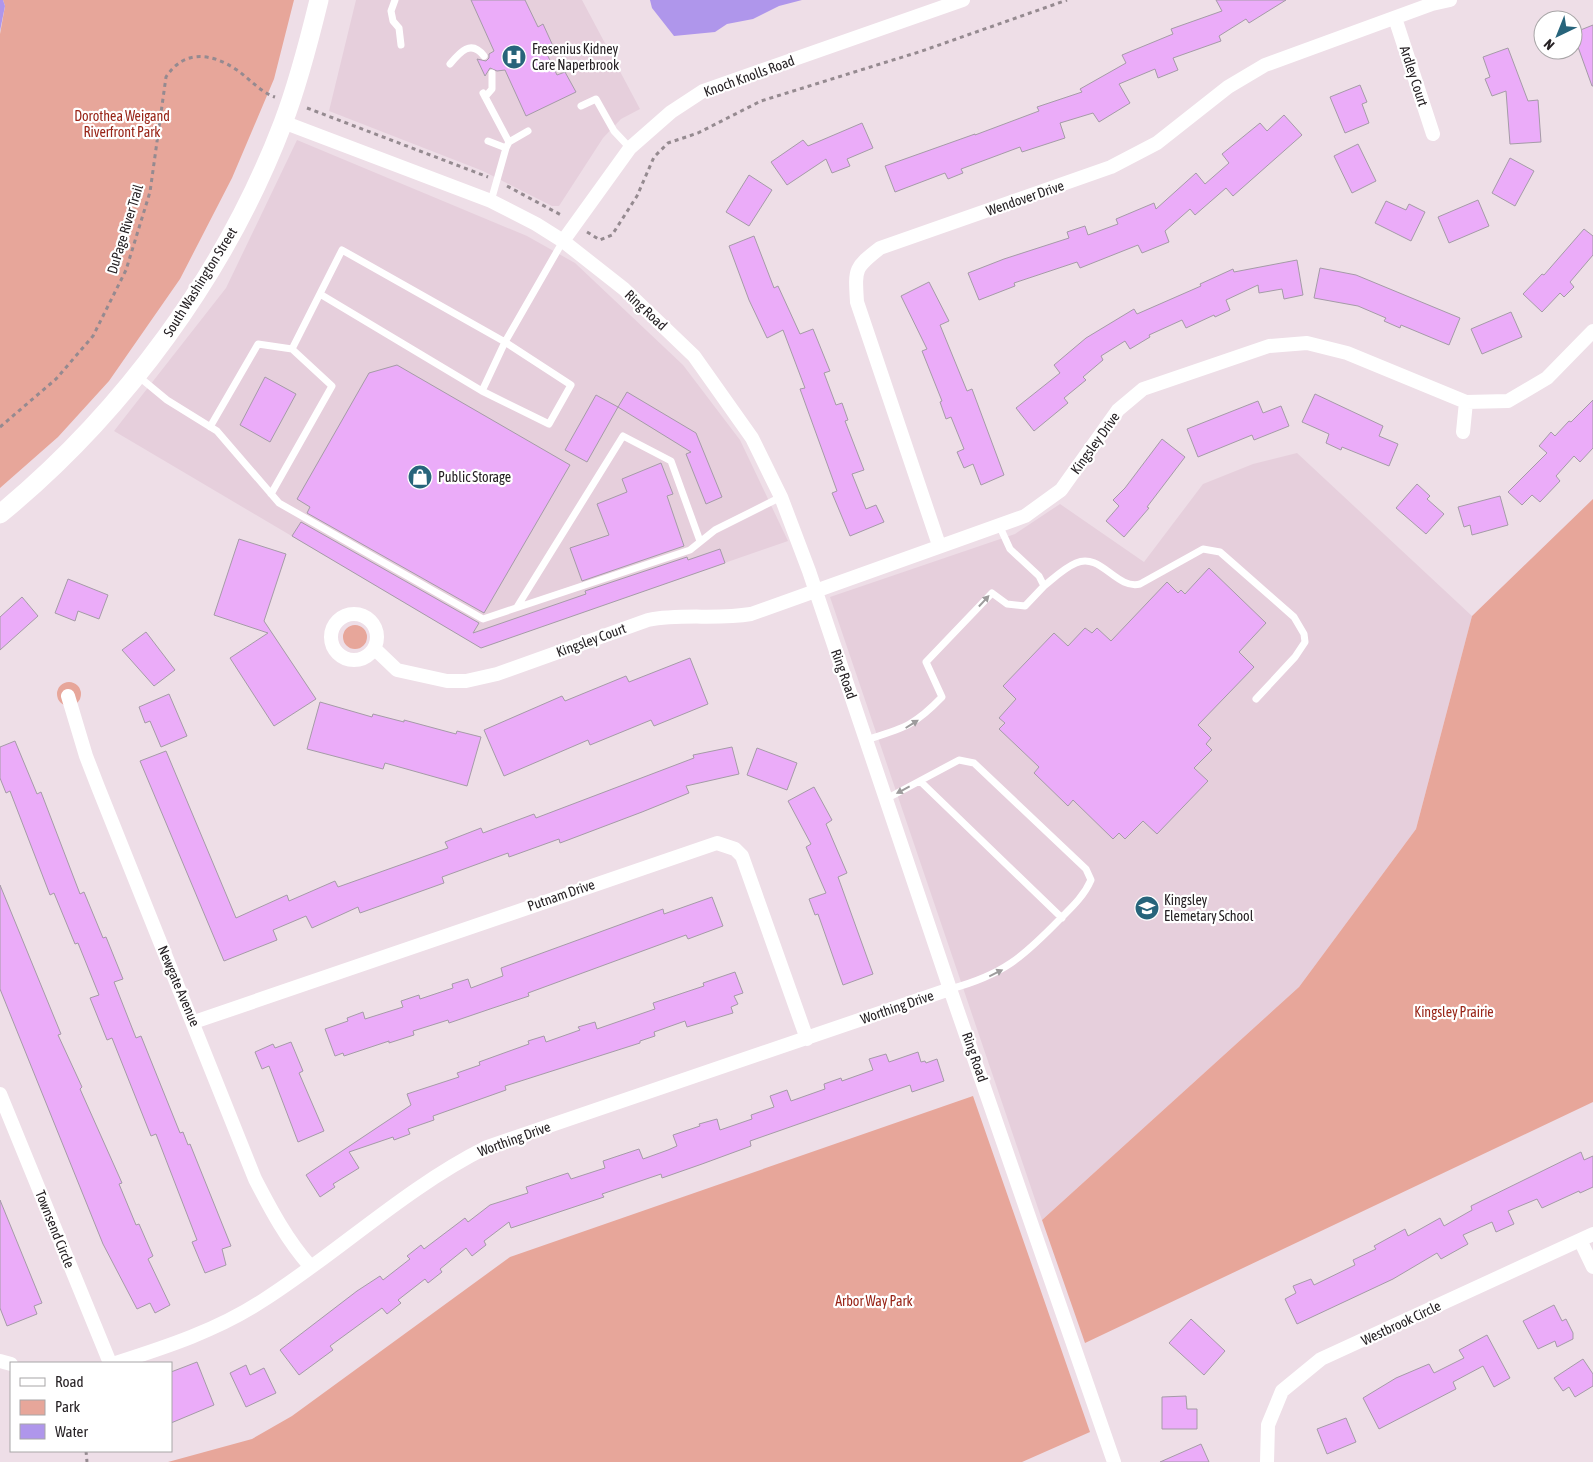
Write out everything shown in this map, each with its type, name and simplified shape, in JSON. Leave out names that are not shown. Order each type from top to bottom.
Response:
[{"type":"main road","name":"South Washington Street","points":[[0,514],[58,462],[109,410],[137,376],[196,293],[236,225],[260,177],[283,122],[319,0]]},
{"type":"street","name":"Knoch Knolls Road","points":[[563,241],[630,148],[671,112],[703,91],[963,0]]},
{"type":"street","name":"Wendover Drive","points":[[939,545],[858,302],[856,278],[861,263],[880,248],[1111,167],[1157,143],[1228,87],[1265,65],[1450,0]]},
{"type":"street","name":"Ardley Court","points":[[1395,18],[1433,134]]},
{"type":"street","name":"Ring Road","points":[[283,122],[491,201],[528,219],[563,241],[624,289],[694,356],[752,438],[781,498],[816,591],[950,989],[1114,1462]]},
{"type":"street","name":"Kingsley Drive","points":[[816,591],[939,545],[1025,516],[1061,490],[1118,410],[1143,389],[1269,346],[1306,343],[1347,353],[1466,402],[1508,401],[1547,378],[1593,331]]},
{"type":"street","points":[[1463,432],[1466,402]]},
{"type":"street","name":"Kingsley Court","points":[[374,649],[397,670],[447,681],[466,682],[497,674],[648,620],[668,616],[716,618],[738,616],[816,591]]},
{"type":"street","name":"Newgate Avenue","points":[[68,696],[86,756],[194,1022],[255,1179],[271,1210],[298,1253],[310,1266]]},
{"type":"street","name":"Putnam Drive","points":[[194,1022],[717,843],[735,849],[742,856],[807,1039]]},
{"type":"street","name":"Worthing Drive","points":[[119,1362],[165,1347],[236,1316],[262,1301],[434,1176],[487,1147],[950,989]]},
{"type":"street","name":"Townsend Circle","points":[[0,1094],[110,1362]]},
{"type":"street","points":[[1587,1237],[1593,1267]]},
{"type":"street","name":"Westbrook Circle","points":[[1267,1462],[1268,1425],[1282,1391],[1321,1359],[1587,1237]]},
{"type":"lane","points":[[396,0],[392,11],[393,21],[399,28],[400,45]]},
{"type":"lane","points":[[450,64],[464,48],[471,47],[480,50],[484,56]]},
{"type":"lane","points":[[492,73],[492,89],[484,95],[508,145]]},
{"type":"lane","points":[[581,106],[596,99],[614,131],[630,148]]},
{"type":"lane","points":[[491,201],[508,145],[528,131]]},
{"type":"lane","points":[[488,141],[508,145]]},
{"type":"lane","points":[[482,391],[505,342],[563,241]]},
{"type":"lane","points":[[292,349],[342,250],[505,342],[571,385],[549,424],[482,391],[320,294]]},
{"type":"lane","points":[[210,427],[258,344],[292,349],[332,386],[271,494]]},
{"type":"lane","points":[[137,376],[167,400],[217,430],[279,503],[483,619],[690,550],[715,530],[781,498]]},
{"type":"lane","points":[[517,608],[623,436],[671,462],[700,541]]},
{"type":"lane","points":[[999,525],[1010,549],[1039,576],[1044,586]]},
{"type":"lane","points":[[866,740],[908,727],[925,715],[942,697],[926,662],[992,593],[1007,604],[1025,606],[1044,586],[1077,562],[1085,561],[1106,569],[1124,584],[1132,586],[1140,584],[1203,549],[1220,552],[1294,618],[1304,634],[1305,642],[1295,657],[1256,699]]},
{"type":"lane","points":[[886,799],[959,760],[974,763],[1086,869],[1091,880],[1085,893],[1062,918],[1034,946],[1010,966],[992,976],[950,989]]},
{"type":"lane","points":[[921,782],[1062,918]]},
{"type":"path","points":[[600,240],[612,235],[637,196],[654,156],[668,143],[698,133],[761,101],[922,51],[1068,0]]},
{"type":"path","name":"DuPage River Trail","points":[[0,427],[56,379],[93,336],[126,270],[150,192],[166,77],[172,67],[181,60],[192,56],[207,57],[237,70],[266,94],[496,181],[558,212]]},
{"type":"shaded area","points":[[356,0],[582,0],[640,109],[621,119],[603,138],[559,206],[552,206],[483,171],[329,111]]},
{"type":"shaded area","points":[[297,140],[527,236],[575,263],[683,365],[740,440],[788,541],[481,648],[114,431],[226,288]]},
{"type":"shaded area","name":"Kingsley Elemetary School","points":[[1297,453],[1472,616],[1416,829],[1299,987],[1042,1220],[830,597],[1015,534],[1060,504],[1144,562],[1203,484],[1253,464]]},
{"type":"green space","name":"Dorothea Weigand Riverfront Park","points":[[3,0],[294,0],[274,79],[232,178],[180,279],[109,381],[58,437],[0,488],[0,34],[5,6]]},
{"type":"green space","name":"Kingsley Prairie","points":[[1593,499],[1593,1102],[1085,1343],[1042,1220],[1299,987],[1416,829],[1472,616]]},
{"type":"green space","points":[[355,625],[364,628],[367,637],[364,646],[355,649],[346,646],[343,637],[346,628]]},
{"type":"green space","points":[[69,682],[78,685],[81,694],[78,703],[69,706],[60,703],[57,694],[60,685]]},
{"type":"green space","name":"Arbor Way Park","points":[[973,1096],[1090,1432],[1022,1462],[168,1462],[252,1439],[292,1416],[510,1257]]},
{"type":"water","points":[[0,0],[3,0],[5,6],[0,31]]},
{"type":"water","points":[[650,0],[802,0],[779,6],[753,19],[727,24],[715,32],[674,36],[652,8]]},
{"type":"building","name":"Fresenius Kidney Care Naperbrook","points":[[471,0],[525,0],[538,27],[543,24],[553,46],[545,50],[557,75],[565,72],[576,92],[526,116],[505,70],[497,71],[490,68],[485,76],[477,59],[486,61],[489,58],[489,54],[494,51]]},
{"type":"building","points":[[1216,0],[1286,0],[1249,23],[1246,19],[1219,36],[1221,41],[1173,58],[1178,70],[1158,78],[1155,69],[1119,84],[1130,103],[1099,122],[1093,113],[1060,123],[1065,138],[1022,152],[1020,147],[961,169],[963,173],[948,179],[945,173],[895,192],[885,166],[1039,111],[1037,107],[1082,92],[1080,89],[1126,63],[1122,55],[1173,34],[1171,29],[1222,11]]},
{"type":"building","points":[[1593,25],[1593,86],[1583,60],[1583,29]]},
{"type":"building","points":[[1508,48],[1528,101],[1538,100],[1541,142],[1510,144],[1506,91],[1492,96],[1485,79],[1490,77],[1483,57]]},
{"type":"building","points":[[1360,85],[1367,102],[1362,104],[1369,123],[1345,133],[1330,97]]},
{"type":"building","points":[[1284,115],[1302,135],[1233,196],[1226,188],[1195,215],[1190,209],[1165,231],[1169,242],[1142,253],[1138,245],[1080,268],[1077,262],[1014,283],[1015,286],[979,300],[968,273],[1069,238],[1067,232],[1085,226],[1088,235],[1118,224],[1116,219],[1154,203],[1156,209],[1196,173],[1205,184],[1229,163],[1222,154],[1260,123],[1267,131]]},
{"type":"building","points":[[862,123],[873,148],[847,159],[850,166],[832,173],[826,159],[787,185],[771,162],[803,140],[808,146]]},
{"type":"building","points":[[1358,144],[1376,181],[1352,193],[1334,156]]},
{"type":"building","points":[[1510,158],[1534,171],[1515,206],[1492,193]]},
{"type":"building","points":[[749,175],[772,190],[749,226],[726,212]]},
{"type":"building","points":[[1478,200],[1489,226],[1449,243],[1438,217]]},
{"type":"building","points":[[1386,201],[1406,210],[1409,204],[1425,212],[1411,241],[1375,223]]},
{"type":"building","points":[[1584,229],[1593,236],[1593,255],[1570,282],[1574,287],[1564,297],[1560,293],[1542,312],[1523,294],[1542,274],[1544,275]]},
{"type":"building","points":[[754,236],[774,288],[778,286],[800,334],[813,329],[830,371],[824,373],[836,405],[842,403],[848,420],[845,421],[864,470],[852,474],[866,509],[876,505],[884,522],[850,536],[832,493],[837,491],[800,389],[805,388],[783,330],[767,338],[749,300],[729,246]]},
{"type":"building","points":[[1297,260],[1303,295],[1284,299],[1282,289],[1259,293],[1258,285],[1226,300],[1230,310],[1215,317],[1214,315],[1186,328],[1182,320],[1149,335],[1150,337],[1130,349],[1125,341],[1101,356],[1103,360],[1083,377],[1086,380],[1064,398],[1068,403],[1034,431],[1016,408],[1060,373],[1054,365],[1086,338],[1134,309],[1137,314],[1201,286],[1200,284],[1233,269],[1234,272]]},
{"type":"building","points":[[1320,268],[1356,275],[1460,318],[1449,345],[1401,325],[1400,328],[1384,321],[1386,318],[1358,306],[1314,298]]},
{"type":"building","points":[[929,282],[949,321],[940,325],[967,391],[972,389],[1004,475],[981,485],[973,464],[964,468],[957,452],[964,449],[951,417],[946,419],[940,402],[942,401],[922,351],[927,349],[901,296]]},
{"type":"building","points":[[1511,312],[1522,337],[1482,354],[1471,329]]},
{"type":"building","points":[[397,365],[570,465],[484,613],[307,513],[310,507],[297,499],[369,373]]},
{"type":"building","points":[[265,377],[296,394],[270,442],[240,425]]},
{"type":"building","points":[[627,392],[696,433],[722,497],[706,504],[686,454],[691,452],[618,407]]},
{"type":"building","points":[[1315,394],[1383,426],[1379,436],[1398,444],[1389,466],[1342,447],[1341,450],[1326,443],[1329,434],[1302,422]]},
{"type":"building","points":[[596,395],[618,407],[587,462],[565,450]]},
{"type":"building","points":[[1593,400],[1593,448],[1580,462],[1574,456],[1556,476],[1560,481],[1540,502],[1532,495],[1522,505],[1508,492],[1547,453],[1539,446],[1551,432],[1555,436]]},
{"type":"building","points":[[1258,401],[1263,413],[1281,406],[1289,426],[1254,440],[1252,435],[1198,457],[1187,429]]},
{"type":"building","points":[[1162,439],[1185,457],[1147,507],[1149,508],[1124,537],[1106,521],[1119,506],[1113,500],[1125,488]]},
{"type":"building","points":[[661,463],[673,494],[667,496],[684,546],[582,581],[570,548],[609,535],[597,504],[627,492],[622,479]]},
{"type":"building","points":[[1417,484],[1430,496],[1427,499],[1444,514],[1426,534],[1396,508]]},
{"type":"building","points":[[1500,496],[1508,525],[1472,535],[1470,525],[1464,527],[1458,507]]},
{"type":"building","points":[[301,522],[479,623],[473,633],[586,594],[585,591],[687,557],[688,560],[720,549],[725,563],[481,648],[292,536]]},
{"type":"building","points":[[239,539],[286,554],[264,621],[316,699],[274,726],[230,658],[268,633],[214,615]]},
{"type":"building","points":[[1209,568],[1266,623],[1239,652],[1254,667],[1198,725],[1211,738],[1206,744],[1212,750],[1194,768],[1208,781],[1157,834],[1143,821],[1125,839],[1119,833],[1113,839],[1073,800],[1068,806],[1034,773],[1039,767],[999,729],[1005,723],[999,718],[1016,699],[1003,686],[1054,633],[1068,646],[1085,628],[1092,633],[1097,628],[1111,641],[1167,582],[1178,593],[1181,590],[1185,594]]},
{"type":"building","points":[[68,579],[108,595],[99,619],[78,611],[75,621],[55,613]]},
{"type":"building","points":[[22,597],[38,616],[0,650],[0,617]]},
{"type":"building","points":[[146,632],[175,670],[154,686],[122,650]]},
{"type":"building","points":[[690,658],[708,704],[654,726],[651,720],[590,745],[588,740],[504,776],[484,730],[562,696],[565,701],[626,676],[629,682]]},
{"type":"building","points":[[169,694],[187,736],[161,747],[150,721],[145,723],[139,707]]},
{"type":"building","points":[[320,702],[372,717],[373,714],[456,734],[457,731],[481,737],[467,786],[385,763],[383,769],[307,749]]},
{"type":"building","points":[[15,741],[37,794],[41,792],[80,894],[84,892],[103,938],[106,937],[123,979],[114,982],[136,1038],[141,1036],[180,1133],[183,1132],[188,1145],[190,1144],[231,1246],[222,1249],[226,1265],[205,1273],[192,1242],[197,1240],[156,1134],[151,1136],[112,1038],[107,1040],[90,998],[99,995],[78,943],[75,944],[54,893],[50,895],[10,791],[6,793],[0,778],[0,747]]},
{"type":"building","points":[[732,747],[739,774],[686,786],[689,793],[642,812],[560,843],[559,839],[509,857],[508,853],[442,877],[444,883],[360,913],[358,907],[312,928],[306,916],[273,930],[277,940],[224,961],[140,761],[166,751],[236,918],[287,895],[289,901],[335,881],[338,887],[448,848],[445,842],[481,828],[483,833],[534,814],[536,818],[694,758],[693,755]]},
{"type":"building","points":[[757,748],[797,763],[787,790],[747,775]]},
{"type":"building","points":[[814,787],[832,820],[826,824],[847,873],[838,877],[873,974],[843,985],[818,914],[815,915],[809,899],[826,893],[806,847],[811,844],[788,801]]},
{"type":"building","points":[[0,885],[61,1034],[58,1035],[82,1087],[80,1089],[122,1183],[119,1184],[136,1225],[139,1224],[153,1256],[148,1259],[170,1305],[155,1313],[150,1303],[137,1309],[103,1244],[0,989]]},
{"type":"building","points":[[712,897],[723,926],[688,939],[686,935],[528,993],[529,996],[449,1023],[448,1020],[413,1031],[414,1035],[344,1056],[343,1053],[335,1056],[325,1029],[348,1021],[347,1018],[363,1012],[365,1019],[403,1007],[401,1001],[419,995],[420,999],[453,988],[452,984],[468,979],[471,988],[503,976],[501,968],[663,909],[664,914]]},
{"type":"building","points":[[735,972],[743,993],[734,996],[738,1004],[731,1007],[733,1013],[687,1027],[685,1021],[654,1032],[655,1036],[640,1041],[640,1043],[505,1086],[506,1090],[433,1116],[434,1120],[408,1129],[410,1134],[394,1140],[393,1137],[349,1152],[359,1168],[333,1184],[335,1187],[320,1197],[306,1175],[411,1105],[407,1094],[459,1077],[457,1073],[480,1065],[479,1062],[529,1044],[528,1041],[544,1036],[546,1042],[580,1030],[578,1027],[595,1022],[597,1029],[655,1009],[653,1003],[704,986],[703,983]]},
{"type":"building","points":[[291,1042],[303,1071],[299,1073],[324,1131],[298,1142],[269,1066],[262,1069],[255,1052],[273,1044],[275,1048]]},
{"type":"building","points":[[918,1052],[921,1062],[925,1061],[926,1063],[937,1059],[944,1081],[912,1092],[910,1085],[750,1141],[751,1146],[662,1178],[661,1174],[602,1194],[604,1197],[511,1228],[509,1222],[484,1241],[486,1245],[472,1256],[466,1248],[440,1269],[442,1272],[428,1283],[425,1279],[398,1300],[401,1303],[387,1314],[382,1308],[330,1346],[333,1350],[299,1375],[280,1350],[357,1291],[380,1276],[383,1280],[410,1259],[407,1256],[421,1245],[424,1249],[465,1218],[468,1222],[490,1205],[528,1193],[526,1187],[568,1173],[571,1179],[605,1168],[603,1161],[639,1149],[643,1159],[677,1146],[673,1135],[700,1126],[699,1124],[717,1119],[720,1130],[752,1119],[751,1115],[774,1107],[770,1096],[787,1090],[791,1101],[825,1089],[824,1084],[841,1078],[842,1081],[873,1070],[869,1059],[886,1054],[889,1062]]},
{"type":"building","points":[[1581,1152],[1584,1160],[1593,1156],[1593,1187],[1580,1193],[1579,1191],[1542,1208],[1537,1199],[1508,1211],[1514,1224],[1496,1232],[1492,1222],[1463,1235],[1468,1244],[1441,1259],[1437,1253],[1393,1279],[1297,1324],[1285,1299],[1296,1293],[1293,1286],[1311,1279],[1314,1285],[1355,1265],[1353,1260],[1376,1249],[1374,1246],[1405,1229],[1408,1236],[1440,1218],[1444,1226],[1472,1210],[1471,1206]]},
{"type":"building","points":[[0,1200],[42,1303],[34,1306],[37,1314],[7,1326],[0,1308]]},
{"type":"building","points":[[1554,1305],[1562,1321],[1566,1319],[1573,1333],[1573,1339],[1557,1347],[1555,1341],[1538,1349],[1523,1321]]},
{"type":"building","points":[[1191,1319],[1225,1351],[1204,1375],[1169,1343]]},
{"type":"building","points":[[1487,1335],[1510,1378],[1494,1387],[1483,1366],[1453,1382],[1456,1389],[1379,1429],[1363,1398],[1396,1378],[1429,1364],[1434,1373],[1464,1358],[1459,1350]]},
{"type":"building","points":[[1583,1359],[1593,1374],[1593,1386],[1575,1397],[1569,1387],[1563,1391],[1554,1378]]},
{"type":"building","points":[[197,1362],[214,1405],[172,1423],[172,1372]]},
{"type":"building","points":[[246,1365],[250,1375],[264,1368],[276,1393],[246,1407],[230,1373]]},
{"type":"building","points":[[1186,1396],[1187,1409],[1197,1409],[1197,1429],[1162,1429],[1162,1397]]},
{"type":"building","points":[[1346,1418],[1356,1442],[1327,1454],[1317,1429]]},
{"type":"building","points":[[1201,1444],[1209,1462],[1160,1462]]},
{"type":"place","name":"Fresenius Kidney Care Naperbrook","points":[[514,57]]},
{"type":"place","name":"Public Storage","points":[[420,477]]},
{"type":"place","name":"Kingsley Elemetary School","points":[[1147,908]]}]
